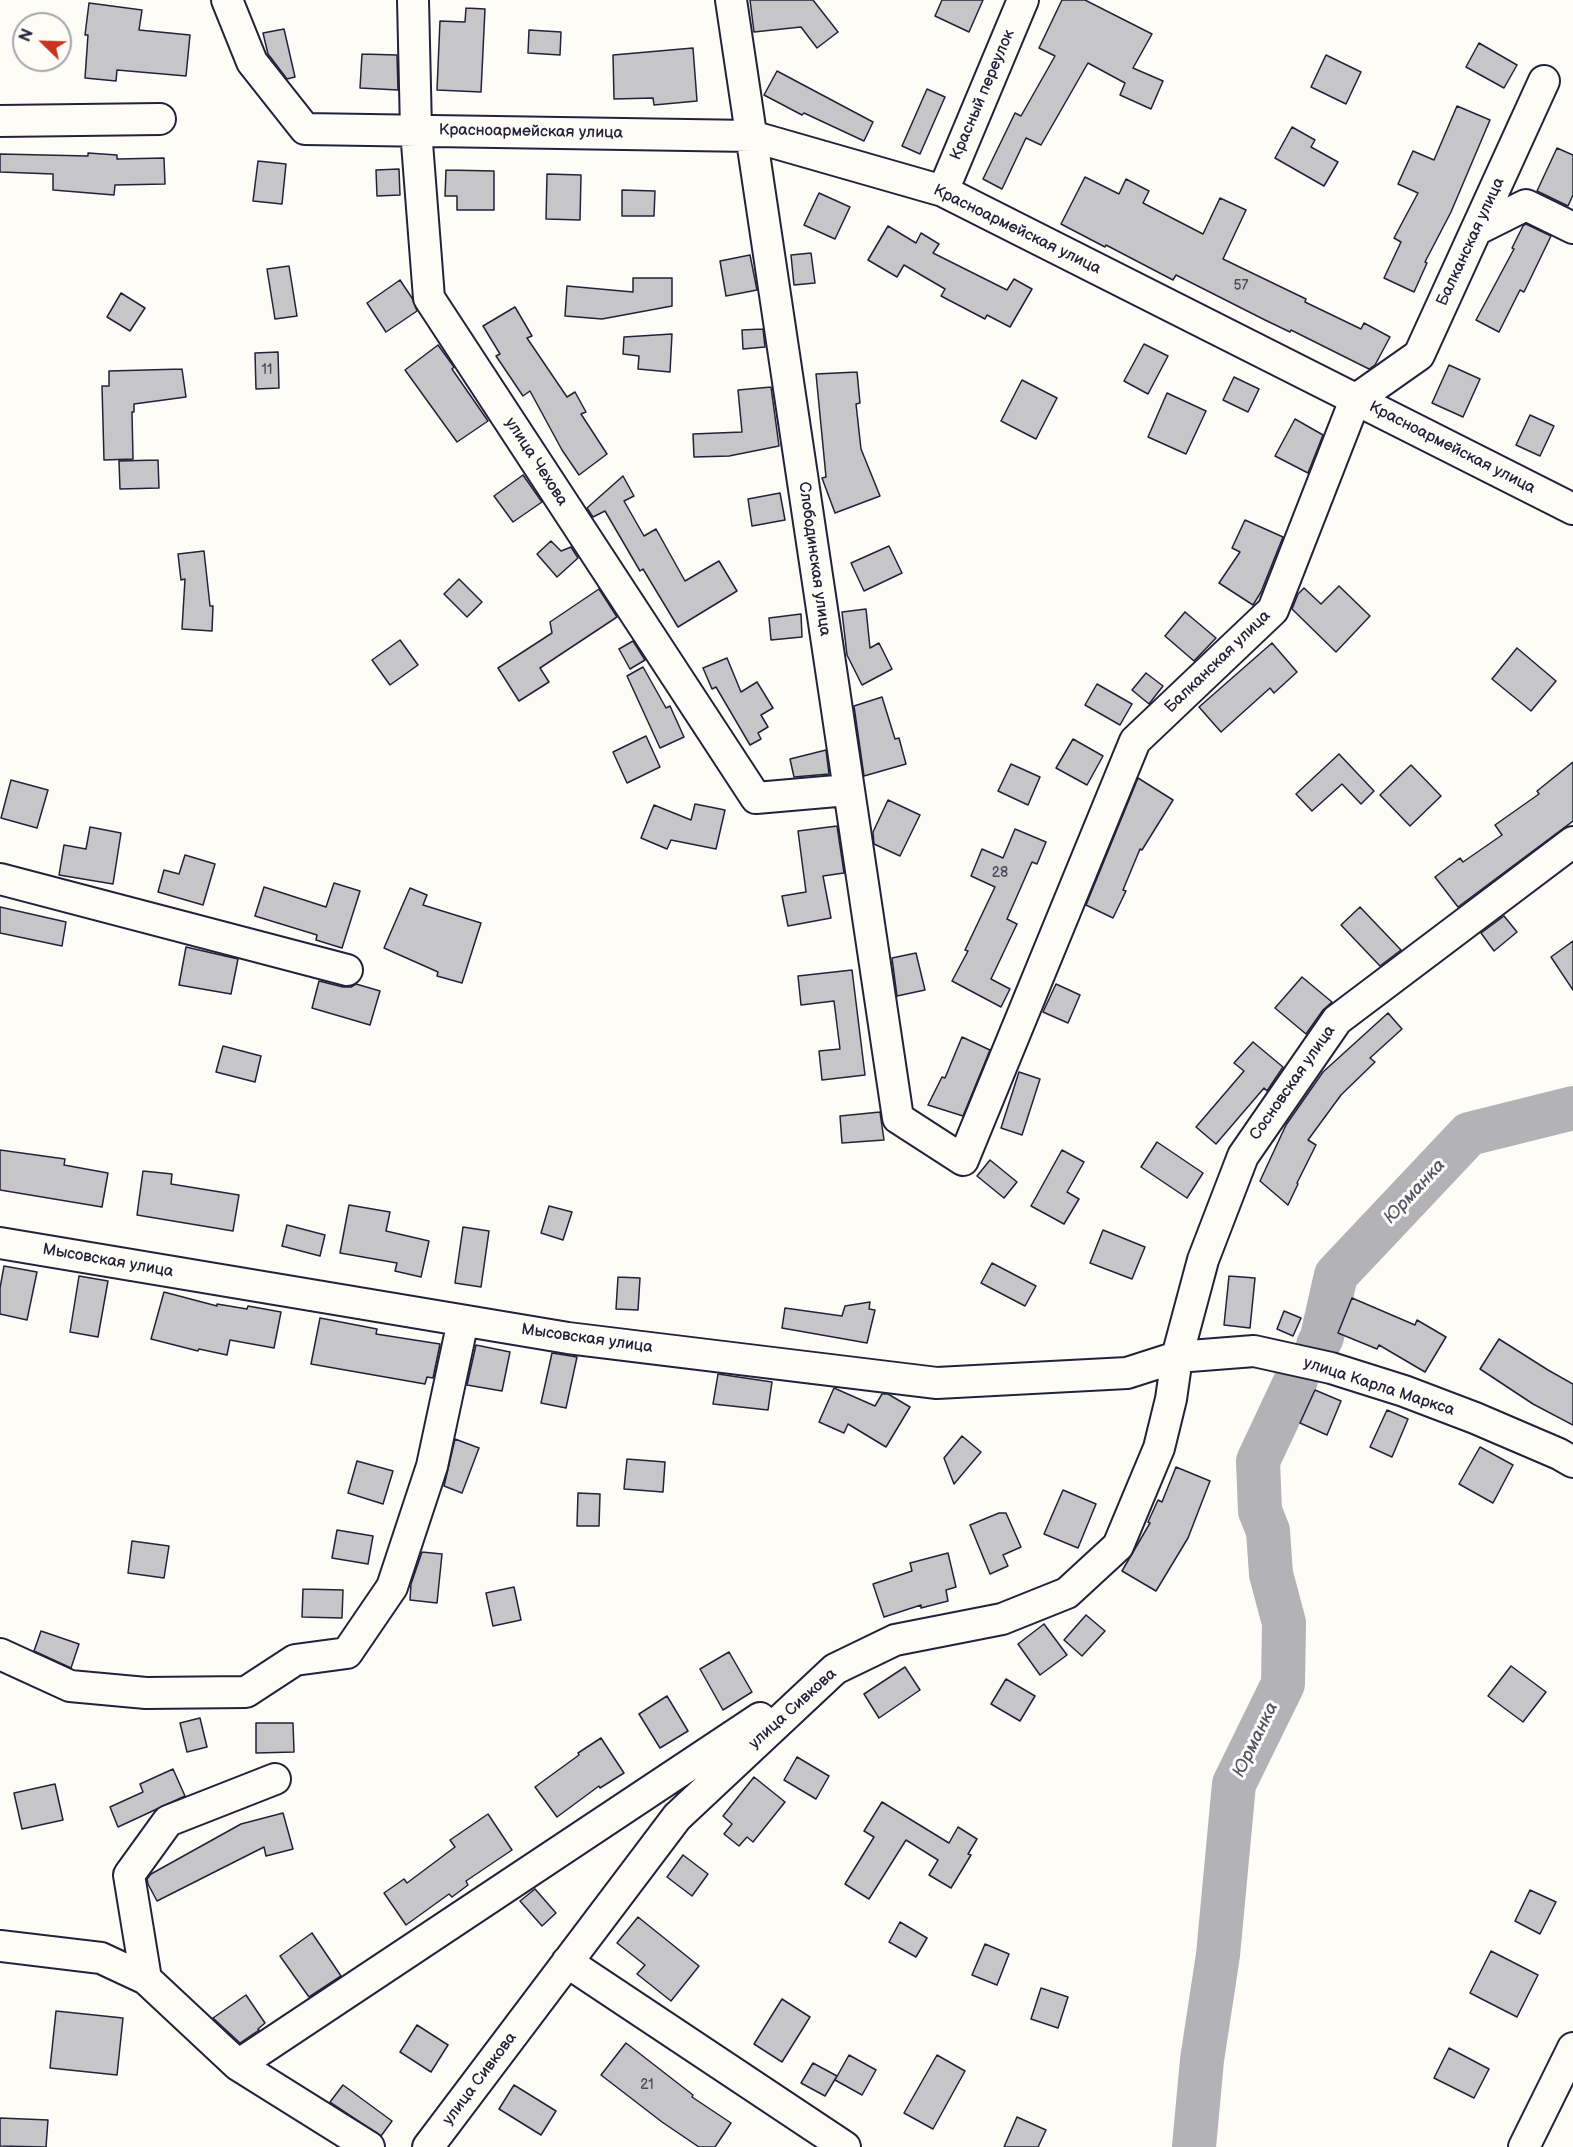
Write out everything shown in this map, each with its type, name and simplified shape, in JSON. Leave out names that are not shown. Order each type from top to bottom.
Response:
[{"type":"street","name":"Красноармейская улица","points":[[227,0],[252,62],[305,129],[751,136],[943,191],[1573,509]]},
{"type":"street","name":"улица Чехова","points":[[413,0],[416,130],[429,298],[756,798],[848,790]]},
{"type":"street","name":"Слободинская улица","points":[[731,0],[898,1118]]},
{"type":"street","name":"Красный переулок","points":[[943,191],[1023,0]]},
{"type":"street","name":"Балканская улица","points":[[898,1118],[963,1160],[1135,741],[1273,610],[1355,400],[1419,355],[1545,81]]},
{"type":"street","points":[[0,121],[160,119]]},
{"type":"street","points":[[1476,230],[1526,205],[1573,228]]},
{"type":"street","name":"Сосновская улица","points":[[1177,1357],[1203,1260],[1243,1156],[1337,1020],[1573,842]]},
{"type":"street","points":[[0,879],[347,970]]},
{"type":"street","name":"Мысовская улица","points":[[0,1243],[568,1338],[937,1383],[1127,1373],[1177,1357]]},
{"type":"street","points":[[0,1654],[70,1686],[146,1692],[246,1692],[294,1660],[346,1653],[392,1587],[432,1466],[463,1321]]},
{"type":"street","name":"улица Карла Маркса","points":[[1177,1357],[1254,1351],[1330,1368],[1404,1391],[1475,1418],[1573,1462]]},
{"type":"street","name":"улица Сивкова","points":[[428,2147],[677,1817],[835,1669],[895,1640],[1002,1619],[1067,1593],[1118,1546],[1159,1448],[1171,1399],[1177,1357]]},
{"type":"street","points":[[238,2064],[835,1669]]},
{"type":"street","points":[[146,1979],[129,1875],[168,1821],[275,1779]]},
{"type":"street","points":[[0,1946],[101,1958],[146,1979],[238,2064],[369,2147]]},
{"type":"street","points":[[567,1962],[845,2147]]},
{"type":"street","points":[[1524,2147],[1573,2048]]},
{"type":"building","points":[[750,0],[813,0],[838,32],[817,48],[801,27],[754,32]]},
{"type":"building","points":[[942,0],[983,0],[969,32],[935,16]]},
{"type":"building","points":[[1062,0],[1085,0],[1152,34],[1133,68],[1163,81],[1151,109],[1120,95],[1125,83],[1088,63],[1041,145],[1026,138],[1002,189],[983,179],[1015,113],[1021,116],[1055,56],[1039,48]]},
{"type":"building","points":[[89,3],[142,10],[139,30],[190,35],[186,76],[117,70],[116,81],[85,78],[88,35],[85,35]]},
{"type":"building","points":[[466,8],[485,9],[481,92],[437,90],[440,21],[465,22]]},
{"type":"building","points":[[284,29],[295,77],[287,79],[268,54],[263,33]]},
{"type":"building","points":[[529,30],[561,32],[560,55],[528,53]]},
{"type":"building","points":[[1479,43],[1517,65],[1504,88],[1466,67]]},
{"type":"building","points":[[693,48],[697,101],[654,105],[653,98],[614,99],[613,55]]},
{"type":"building","points":[[362,54],[397,55],[398,90],[360,88]]},
{"type":"building","points":[[1326,55],[1361,72],[1346,104],[1311,87]]},
{"type":"building","points":[[777,71],[873,122],[864,141],[804,113],[802,115],[764,95]]},
{"type":"building","points":[[927,89],[945,97],[920,154],[902,146]]},
{"type":"building","points":[[1457,106],[1490,120],[1451,212],[1425,262],[1427,263],[1414,292],[1384,278],[1401,242],[1394,238],[1418,193],[1398,184],[1413,151],[1434,160]]},
{"type":"building","points":[[1292,127],[1315,140],[1311,147],[1338,162],[1324,186],[1275,158]]},
{"type":"building","points":[[1557,148],[1573,155],[1573,195],[1568,206],[1537,191]]},
{"type":"building","points":[[88,153],[117,155],[117,159],[164,158],[165,184],[115,185],[114,195],[53,190],[53,174],[0,172],[0,154],[88,156]]},
{"type":"building","points":[[258,161],[286,164],[282,204],[253,201]]},
{"type":"building","points":[[399,169],[400,195],[377,196],[376,170]]},
{"type":"building","points":[[446,170],[494,171],[494,210],[457,210],[457,196],[445,196]]},
{"type":"building","points":[[547,174],[581,175],[580,220],[546,219]]},
{"type":"building","points":[[1085,177],[1119,194],[1126,179],[1149,191],[1143,203],[1203,234],[1220,198],[1246,210],[1223,259],[1306,299],[1305,302],[1361,329],[1364,323],[1390,337],[1375,365],[1369,369],[1176,275],[1173,280],[1061,224]]},
{"type":"building","points":[[622,190],[655,191],[654,216],[622,216]]},
{"type":"building","points":[[819,193],[850,207],[835,239],[804,225]]},
{"type":"building","points":[[1526,224],[1551,236],[1524,292],[1520,290],[1499,332],[1476,320]]},
{"type":"building","points":[[888,226],[916,243],[921,233],[939,244],[933,253],[1007,290],[1014,279],[1032,289],[1010,327],[987,315],[985,319],[941,296],[945,289],[904,265],[897,277],[868,260]]},
{"type":"building","points":[[811,253],[815,283],[794,285],[791,255]]},
{"type":"building","points":[[750,255],[757,290],[726,296],[720,261]]},
{"type":"building","points":[[289,266],[297,316],[275,319],[267,269]]},
{"type":"building","points":[[633,278],[672,278],[672,306],[602,319],[565,316],[567,286],[633,292]]},
{"type":"building","points":[[400,280],[412,298],[417,311],[386,332],[367,303]]},
{"type":"building","points":[[121,293],[145,308],[130,331],[107,317]]},
{"type":"building","points":[[515,307],[532,336],[527,338],[567,397],[575,392],[586,412],[581,414],[607,454],[579,475],[562,450],[530,391],[523,396],[496,356],[500,354],[483,326]]},
{"type":"building","points":[[763,329],[765,347],[743,349],[742,330]]},
{"type":"building","points":[[672,334],[670,372],[638,369],[639,356],[623,354],[624,337]]},
{"type":"building","points":[[1144,344],[1168,356],[1148,394],[1124,381]]},
{"type":"building","points":[[438,345],[488,421],[457,442],[405,370]]},
{"type":"building","points":[[278,352],[279,388],[256,389],[255,353]]},
{"type":"building","points":[[1449,365],[1480,379],[1463,417],[1432,403]]},
{"type":"building","points":[[182,369],[186,397],[134,404],[134,412],[132,412],[133,459],[104,460],[102,386],[109,386],[109,371]]},
{"type":"building","points":[[857,372],[860,403],[856,404],[861,449],[880,496],[835,513],[822,478],[826,477],[816,374]]},
{"type":"building","points":[[1234,377],[1259,389],[1248,412],[1223,400]]},
{"type":"building","points":[[1022,380],[1057,398],[1036,439],[1001,421]]},
{"type":"building","points":[[771,387],[779,446],[729,456],[694,457],[693,434],[742,432],[738,390]]},
{"type":"building","points":[[1167,393],[1206,411],[1186,454],[1148,437]]},
{"type":"building","points":[[1530,415],[1554,426],[1540,456],[1516,445]]},
{"type":"building","points":[[1295,419],[1323,435],[1308,473],[1275,456]]},
{"type":"building","points":[[158,460],[159,488],[120,489],[119,461]]},
{"type":"building","points":[[523,475],[542,502],[513,522],[494,496]]},
{"type":"building","points":[[623,476],[634,496],[624,501],[644,536],[656,529],[685,581],[719,561],[737,591],[678,627],[643,569],[640,571],[605,511],[593,517],[587,508]]},
{"type":"building","points":[[780,493],[785,520],[752,526],[748,499]]},
{"type":"building","points":[[1245,520],[1283,537],[1261,592],[1253,605],[1219,583],[1240,552],[1232,548]]},
{"type":"building","points":[[551,541],[561,551],[571,547],[578,558],[557,577],[537,554]]},
{"type":"building","points":[[889,546],[902,573],[864,591],[851,563]]},
{"type":"building","points":[[204,551],[210,606],[213,606],[212,631],[182,629],[185,579],[181,580],[178,554]]},
{"type":"building","points":[[459,579],[482,602],[467,617],[444,594]]},
{"type":"building","points":[[1339,586],[1370,616],[1336,652],[1292,609],[1298,594],[1304,588],[1321,604]]},
{"type":"building","points":[[599,589],[617,617],[540,668],[549,682],[519,701],[498,668],[552,633],[550,622]]},
{"type":"building","points":[[866,609],[870,648],[879,643],[892,669],[862,685],[847,655],[842,612]]},
{"type":"building","points":[[1185,612],[1216,638],[1194,661],[1165,636]]},
{"type":"building","points":[[801,614],[802,637],[771,640],[769,618]]},
{"type":"building","points":[[400,640],[418,665],[390,685],[372,660]]},
{"type":"building","points":[[633,641],[645,660],[630,669],[619,649]]},
{"type":"building","points":[[1272,643],[1297,672],[1274,693],[1270,688],[1221,732],[1199,707]]},
{"type":"building","points":[[1517,648],[1556,681],[1531,711],[1492,679]]},
{"type":"building","points":[[727,658],[741,692],[757,682],[773,708],[761,715],[768,727],[758,733],[761,739],[750,745],[716,687],[712,689],[703,668]]},
{"type":"building","points":[[643,667],[666,708],[670,706],[684,737],[660,748],[627,676]]},
{"type":"building","points":[[1146,673],[1163,686],[1149,704],[1132,690]]},
{"type":"building","points":[[1097,684],[1132,704],[1120,725],[1085,705]]},
{"type":"building","points":[[882,697],[895,739],[899,738],[906,764],[864,776],[854,706]]},
{"type":"building","points":[[646,736],[660,767],[627,783],[613,752]]},
{"type":"building","points":[[1073,739],[1103,756],[1087,785],[1056,768]]},
{"type":"building","points":[[826,750],[829,774],[794,777],[790,759]]},
{"type":"building","points":[[1339,754],[1374,791],[1361,804],[1342,784],[1312,811],[1296,794]]},
{"type":"building","points":[[1573,762],[1573,821],[1458,907],[1435,877],[1460,858],[1463,862],[1502,835],[1495,825],[1539,794],[1537,791]]},
{"type":"building","points":[[1011,764],[1040,777],[1028,805],[998,791]]},
{"type":"building","points":[[1411,765],[1441,796],[1410,826],[1380,795]]},
{"type":"building","points":[[1138,778],[1173,800],[1142,850],[1140,849],[1123,890],[1126,891],[1113,918],[1086,905]]},
{"type":"building","points":[[11,780],[48,790],[37,828],[1,818]]},
{"type":"building","points":[[888,800],[920,815],[900,856],[874,844],[873,832]]},
{"type":"building","points":[[695,804],[725,810],[716,849],[671,840],[667,849],[641,838],[654,805],[691,820]]},
{"type":"building","points":[[837,826],[844,873],[823,876],[831,918],[788,926],[782,896],[806,892],[798,831]]},
{"type":"building","points":[[90,827],[121,833],[113,884],[59,875],[64,845],[86,849]]},
{"type":"building","points":[[1015,829],[1046,842],[1037,864],[1032,862],[1007,919],[1017,924],[991,979],[1010,989],[1001,1007],[952,981],[968,951],[965,950],[995,887],[971,876],[982,849],[1003,858]]},
{"type":"building","points":[[185,855],[215,864],[203,905],[158,892],[164,870],[179,874]]},
{"type":"building","points":[[334,883],[360,891],[342,948],[316,940],[317,935],[255,916],[264,887],[326,907]]},
{"type":"building","points":[[410,888],[427,895],[423,905],[481,923],[462,983],[437,976],[438,972],[384,948]]},
{"type":"building","points":[[0,907],[66,922],[62,946],[0,933]]},
{"type":"building","points":[[1360,907],[1401,950],[1380,966],[1341,925]]},
{"type":"building","points":[[1504,916],[1517,932],[1494,951],[1481,933]]},
{"type":"building","points":[[1573,941],[1573,990],[1551,957]]},
{"type":"building","points":[[186,947],[238,959],[231,994],[179,985]]},
{"type":"building","points":[[916,953],[925,990],[897,996],[892,958]]},
{"type":"building","points":[[852,970],[865,1075],[822,1080],[819,1051],[840,1049],[834,1001],[801,1005],[798,976]]},
{"type":"building","points":[[1302,977],[1332,1002],[1323,1010],[1306,1034],[1275,1008]]},
{"type":"building","points":[[319,981],[343,987],[356,984],[380,991],[370,1025],[312,1008]]},
{"type":"building","points":[[1056,984],[1080,995],[1068,1023],[1043,1012]]},
{"type":"building","points":[[1388,1013],[1402,1029],[1370,1058],[1375,1062],[1341,1095],[1308,1140],[1316,1145],[1288,1205],[1260,1181],[1286,1125],[1323,1072]]},
{"type":"building","points":[[962,1037],[990,1050],[963,1116],[928,1105],[942,1077],[945,1078]]},
{"type":"building","points":[[1253,1042],[1283,1067],[1267,1091],[1264,1088],[1216,1144],[1196,1127],[1244,1071],[1234,1063]]},
{"type":"building","points":[[223,1046],[261,1056],[255,1082],[216,1072]]},
{"type":"building","points":[[1019,1072],[1040,1079],[1022,1135],[1001,1128]]},
{"type":"building","points":[[880,1112],[884,1140],[842,1143],[840,1116]]},
{"type":"building","points":[[1157,1142],[1203,1173],[1187,1198],[1141,1167]]},
{"type":"building","points":[[0,1150],[65,1159],[64,1165],[108,1173],[102,1207],[0,1190]]},
{"type":"building","points":[[1062,1150],[1084,1162],[1067,1192],[1079,1199],[1064,1224],[1031,1206]]},
{"type":"building","points":[[990,1160],[1017,1182],[1004,1198],[977,1176]]},
{"type":"building","points":[[143,1171],[172,1174],[171,1184],[239,1195],[233,1231],[137,1215]]},
{"type":"building","points":[[349,1205],[390,1212],[386,1231],[429,1241],[421,1277],[395,1271],[397,1263],[340,1253]]},
{"type":"building","points":[[549,1206],[572,1212],[563,1240],[541,1233]]},
{"type":"building","points":[[287,1225],[325,1235],[320,1256],[282,1246]]},
{"type":"building","points":[[463,1227],[489,1231],[481,1287],[455,1283]]},
{"type":"building","points":[[1103,1230],[1145,1247],[1132,1279],[1090,1263]]},
{"type":"building","points":[[992,1263],[1036,1286],[1025,1306],[981,1283]]},
{"type":"building","points":[[4,1266],[37,1272],[27,1320],[0,1314],[0,1288]]},
{"type":"building","points":[[79,1276],[108,1281],[98,1337],[70,1332]]},
{"type":"building","points":[[1229,1276],[1255,1278],[1250,1328],[1224,1325]]},
{"type":"building","points":[[618,1277],[640,1278],[638,1310],[616,1309]]},
{"type":"building","points":[[164,1292],[217,1306],[217,1304],[247,1309],[248,1306],[281,1312],[274,1348],[230,1340],[227,1355],[199,1349],[198,1351],[151,1339]]},
{"type":"building","points":[[1352,1298],[1415,1325],[1417,1320],[1446,1337],[1425,1372],[1379,1345],[1377,1349],[1338,1333]]},
{"type":"building","points":[[870,1302],[869,1309],[875,1310],[867,1343],[782,1328],[785,1308],[842,1316],[845,1306]]},
{"type":"building","points":[[1284,1311],[1301,1318],[1293,1336],[1277,1329]]},
{"type":"building","points":[[320,1318],[377,1329],[376,1334],[440,1344],[433,1378],[427,1377],[425,1384],[311,1364]]},
{"type":"building","points":[[1499,1339],[1573,1384],[1573,1425],[1533,1404],[1480,1369]]},
{"type":"building","points":[[476,1345],[510,1352],[502,1391],[467,1385]]},
{"type":"building","points":[[552,1353],[577,1357],[566,1408],[541,1403]]},
{"type":"building","points":[[718,1374],[772,1382],[768,1410],[713,1404]]},
{"type":"building","points":[[834,1388],[875,1406],[882,1394],[888,1394],[910,1407],[886,1447],[848,1424],[844,1433],[819,1422]]},
{"type":"building","points":[[1315,1390],[1341,1401],[1327,1435],[1300,1423]]},
{"type":"building","points":[[1387,1410],[1408,1419],[1392,1457],[1370,1447]]},
{"type":"building","points":[[962,1436],[981,1452],[954,1484],[944,1458]]},
{"type":"building","points":[[455,1439],[479,1448],[462,1493],[444,1486]]},
{"type":"building","points":[[1480,1447],[1513,1465],[1493,1503],[1459,1484]]},
{"type":"building","points":[[627,1459],[665,1462],[663,1492],[624,1489]]},
{"type":"building","points":[[357,1461],[393,1471],[383,1504],[348,1493]]},
{"type":"building","points":[[1176,1467],[1210,1481],[1188,1538],[1156,1591],[1122,1571],[1150,1523],[1148,1522],[1158,1500],[1162,1502]]},
{"type":"building","points":[[1063,1490],[1096,1504],[1078,1548],[1044,1534]]},
{"type":"building","points":[[578,1493],[600,1494],[599,1526],[577,1526]]},
{"type":"building","points":[[999,1513],[1006,1513],[1021,1547],[1003,1555],[1008,1566],[990,1574],[970,1525]]},
{"type":"building","points":[[337,1530],[373,1536],[368,1564],[332,1558]]},
{"type":"building","points":[[132,1541],[169,1546],[164,1578],[128,1573]]},
{"type":"building","points":[[422,1552],[442,1554],[437,1603],[410,1600],[411,1584]]},
{"type":"building","points":[[948,1553],[956,1587],[946,1590],[948,1601],[921,1608],[921,1605],[884,1617],[873,1584],[912,1571],[910,1563]]},
{"type":"building","points":[[514,1587],[521,1620],[493,1626],[486,1593]]},
{"type":"building","points":[[303,1589],[343,1590],[342,1618],[302,1617]]},
{"type":"building","points":[[1086,1615],[1105,1631],[1082,1656],[1064,1640]]},
{"type":"building","points":[[1044,1624],[1067,1655],[1040,1675],[1018,1644]]},
{"type":"building","points":[[41,1631],[79,1644],[71,1668],[34,1651]]},
{"type":"building","points":[[729,1652],[752,1692],[723,1710],[700,1669]]},
{"type":"building","points":[[1511,1666],[1546,1692],[1523,1722],[1488,1696]]},
{"type":"building","points":[[905,1667],[920,1690],[879,1718],[864,1694]]},
{"type":"building","points":[[1006,1679],[1035,1696],[1020,1721],[991,1704]]},
{"type":"building","points":[[667,1696],[688,1731],[660,1748],[639,1714]]},
{"type":"building","points":[[200,1718],[207,1747],[187,1752],[180,1723]]},
{"type":"building","points":[[256,1723],[293,1723],[294,1752],[256,1753]]},
{"type":"building","points":[[601,1738],[624,1773],[600,1788],[599,1786],[557,1817],[535,1787]]},
{"type":"building","points":[[797,1757],[829,1776],[816,1799],[784,1780]]},
{"type":"building","points":[[173,1769],[185,1796],[118,1827],[110,1807],[143,1792],[140,1784]]},
{"type":"building","points":[[754,1777],[785,1802],[753,1842],[747,1837],[739,1846],[724,1834],[732,1824],[723,1816]]},
{"type":"building","points":[[55,1784],[63,1820],[22,1829],[14,1793]]},
{"type":"building","points":[[882,1802],[949,1843],[958,1827],[977,1839],[968,1854],[971,1855],[951,1888],[929,1875],[938,1860],[906,1840],[869,1899],[845,1884],[874,1837],[864,1831]]},
{"type":"building","points":[[283,1813],[293,1849],[266,1856],[264,1847],[157,1901],[148,1884],[147,1879],[151,1874],[241,1824]]},
{"type":"building","points":[[488,1814],[512,1850],[466,1881],[468,1885],[452,1897],[449,1894],[406,1925],[384,1893],[404,1879],[407,1883],[455,1847],[450,1840]]},
{"type":"building","points":[[683,1855],[708,1874],[692,1896],[667,1877]]},
{"type":"building","points":[[535,1889],[556,1913],[542,1926],[520,1901]]},
{"type":"building","points":[[1530,1890],[1556,1902],[1540,1934],[1515,1921]]},
{"type":"building","points":[[638,1917],[699,1966],[671,2001],[637,1974],[645,1965],[617,1943]]},
{"type":"building","points":[[900,1922],[927,1938],[916,1957],[889,1942]]},
{"type":"building","points":[[312,1933],[341,1976],[309,1997],[280,1956]]},
{"type":"building","points":[[985,1944],[1009,1954],[997,1985],[972,1975]]},
{"type":"building","points":[[1491,1951],[1538,1975],[1517,2017],[1470,1993]]},
{"type":"building","points":[[1041,1988],[1068,1997],[1058,2028],[1031,2019]]},
{"type":"building","points":[[246,1995],[265,2023],[240,2043],[213,2018]]},
{"type":"building","points":[[782,1999],[810,2017],[782,2062],[754,2044]]},
{"type":"building","points":[[56,2011],[123,2018],[117,2075],[50,2068]]},
{"type":"building","points":[[417,2025],[448,2045],[431,2072],[400,2052]]},
{"type":"building","points":[[626,2043],[693,2095],[692,2097],[731,2123],[715,2147],[699,2147],[601,2075]]},
{"type":"building","points":[[1449,2048],[1489,2069],[1474,2098],[1434,2078]]},
{"type":"building","points":[[849,2055],[876,2070],[862,2095],[835,2080]]},
{"type":"building","points":[[937,2055],[965,2071],[933,2129],[904,2113]]},
{"type":"building","points":[[813,2063],[837,2076],[825,2096],[801,2083]]},
{"type":"building","points":[[343,2085],[392,2121],[381,2136],[330,2102]]},
{"type":"building","points":[[514,2085],[556,2111],[541,2135],[499,2109]]},
{"type":"building","points":[[1017,2117],[1046,2130],[1038,2147],[1004,2147]]},
{"type":"building","points":[[0,2118],[48,2120],[46,2147],[0,2146]]},
{"type":"waterway","name":"Юрманка","points":[[1318,1345],[1322,1337],[1336,1275],[1469,1134],[1573,1108]]},
{"type":"waterway","name":"Юрманка","points":[[1194,2147],[1202,2060],[1218,1955],[1234,1784],[1283,1684],[1284,1623],[1271,1574],[1268,1531],[1260,1511],[1258,1461],[1296,1380]]}]
